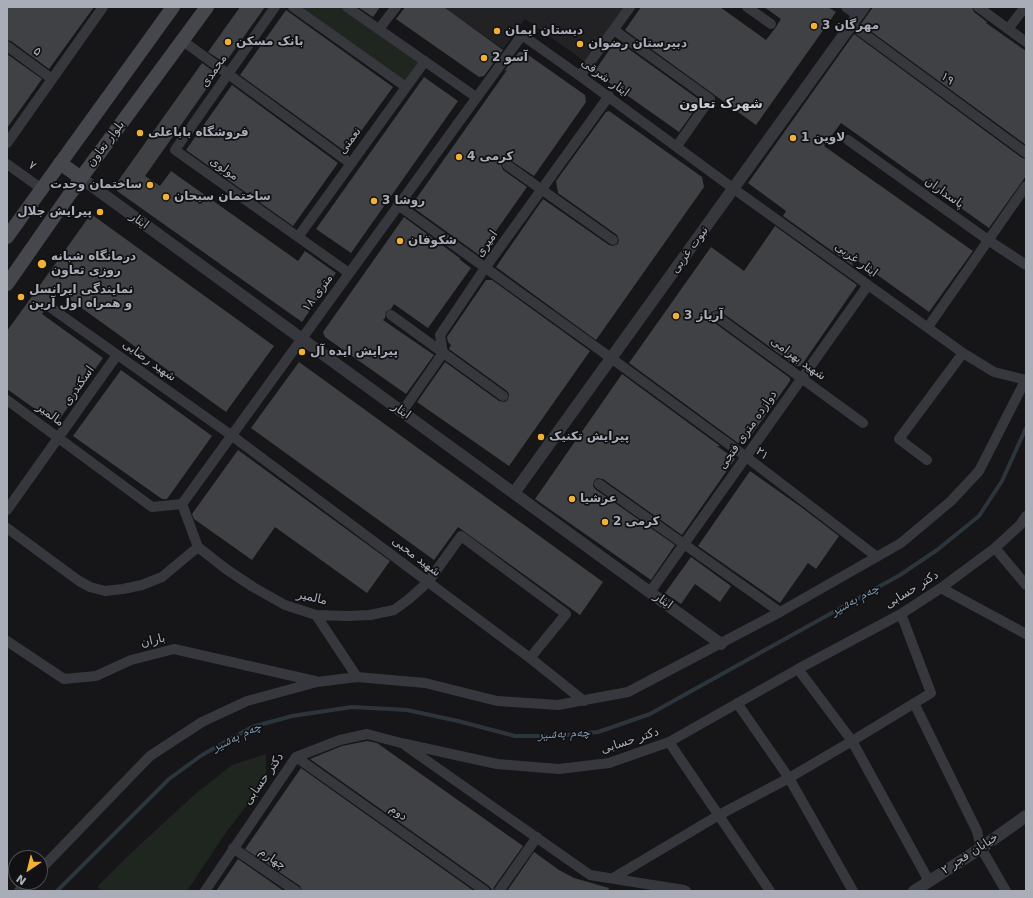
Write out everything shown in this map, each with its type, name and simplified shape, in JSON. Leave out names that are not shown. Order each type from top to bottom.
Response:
[{"type":"main road","points":[[7,237],[173,7]]},
{"type":"main road","name":"بلوار تعاون","points":[[7,284],[81,178],[207,7]]},
{"type":"main road","points":[[60,163],[81,178]]},
{"type":"street","points":[[7,143],[104,7]]},
{"type":"street","name":"محمدی","points":[[175,150],[275,7]]},
{"type":"street","points":[[293,7],[406,87]]},
{"type":"street","points":[[347,7],[476,97]]},
{"type":"street","points":[[379,29],[396,7]]},
{"type":"street","points":[[580,76],[630,7]]},
{"type":"street","points":[[747,7],[771,24]]},
{"type":"street","name":"۱۹","points":[[846,7],[1026,153]]},
{"type":"street","points":[[978,7],[1026,42]]},
{"type":"street","points":[[1008,29],[1025,7]]},
{"type":"street","name":"نبوت غربی","points":[[514,493],[858,16]]},
{"type":"street","points":[[614,30],[710,99],[677,146]]},
{"type":"street","name":"ایثار شرقی","points":[[476,97],[522,35],[609,96],[734,189]]},
{"type":"street","points":[[183,41],[350,163]]},
{"type":"street","name":"۵","points":[[7,46],[52,79]]},
{"type":"street","name":"نعمتی","points":[[298,237],[425,61]]},
{"type":"street","name":"امیری","points":[[443,353],[440,334],[541,189],[609,96]]},
{"type":"street","name":"۱۸ متری","points":[[182,504],[476,97]]},
{"type":"street","name":"پاسداران","points":[[848,140],[988,240],[1026,265]]},
{"type":"street","name":"مولوی","points":[[175,150],[349,273]]},
{"type":"street","name":"۷","points":[[7,164],[42,189]]},
{"type":"street","points":[[506,165],[612,240]]},
{"type":"street","name":"ایثار","points":[[81,178],[721,644]]},
{"type":"street","points":[[928,327],[1026,186]]},
{"type":"street","name":"ایثار غربی","points":[[734,189],[963,353],[994,372],[1026,379]]},
{"type":"street","name":"۲۱","points":[[398,205],[745,456],[877,557]]},
{"type":"street","name":"دوازده متری فتحی","points":[[650,592],[745,456],[868,285]]},
{"type":"street","name":"شهید رضایی","points":[[51,308],[231,435]]},
{"type":"street","points":[[391,315],[503,396]]},
{"type":"street","name":"شهید بهرامی","points":[[716,316],[863,423]]},
{"type":"street","points":[[402,412],[443,353]]},
{"type":"street","points":[[927,460],[899,439],[963,353]]},
{"type":"street","name":"اسکندری","points":[[7,510],[117,355]]},
{"type":"street","points":[[48,862],[150,756],[202,722],[247,701],[316,682],[358,677],[425,683],[497,700],[558,705],[628,692],[780,612],[901,543],[951,501],[979,471],[1026,379]]},
{"type":"street","name":"مالمیر","points":[[7,400],[152,507],[182,504]]},
{"type":"street","name":"شهید محبی","points":[[231,435],[530,658],[584,701]]},
{"type":"street","points":[[599,484],[780,612]]},
{"type":"street","points":[[7,528],[79,581],[90,587],[105,591],[124,589],[142,586],[162,577],[198,546],[182,504]]},
{"type":"street","name":"دکتر حسابی","points":[[205,891],[296,757],[340,740],[367,734],[497,764],[559,769],[609,763],[669,742],[798,669],[900,614],[941,588],[995,548],[1020,525],[1026,516]]},
{"type":"street","name":"مالمیر","points":[[198,546],[253,587],[285,605],[316,615],[347,616],[394,610],[428,582],[461,536],[566,614],[530,658]]},
{"type":"street","points":[[995,548],[1026,585]]},
{"type":"street","points":[[941,588],[1026,634]]},
{"type":"street","points":[[613,878],[719,815],[789,778],[852,742],[931,693],[900,614]]},
{"type":"street","points":[[316,615],[358,677]]},
{"type":"street","name":"باران","points":[[7,641],[64,679],[96,676],[131,660],[174,649],[316,682]]},
{"type":"street","points":[[798,669],[852,742],[929,881]]},
{"type":"street","points":[[737,703],[789,778],[853,891]]},
{"type":"street","points":[[914,703],[977,831],[981,848],[1006,891]]},
{"type":"street","points":[[669,742],[770,891]]},
{"type":"street","points":[[401,743],[590,875],[686,891]]},
{"type":"street","name":"دوم","points":[[296,757],[485,891]]},
{"type":"street","name":"خیابان فجر ۲","points":[[914,891],[981,848],[1026,816]]},
{"type":"street","points":[[498,891],[537,837]]},
{"type":"street","name":"چهارم","points":[[233,848],[296,891]]},
{"type":"shaded area","points":[[297,7],[343,7],[421,63],[405,84]]},
{"type":"shaded area","name":"دبیرستان رضوان","points":[[444,7],[626,7],[587,63],[525,19],[503,49]]},
{"type":"shaded area","points":[[266,754],[266,781],[227,831],[187,891],[104,891],[97,887],[130,854],[194,795],[232,765]]},
{"type":"building","points":[[7,7],[94,7],[49,69],[11,41],[7,40]]},
{"type":"building","points":[[240,7],[265,7],[225,63],[208,52]]},
{"type":"building","points":[[358,7],[380,7],[373,17]]},
{"type":"building","points":[[405,7],[444,7],[503,50],[484,76],[479,77],[396,19]]},
{"type":"building","points":[[641,7],[720,7],[766,40],[781,19],[764,7],[828,7],[836,12],[756,125],[625,30]]},
{"type":"building","points":[[873,7],[972,7],[974,12],[987,22],[986,23],[1026,51],[1026,145],[861,24]]},
{"type":"building","points":[[286,10],[393,87],[346,152],[240,75]]},
{"type":"building","points":[[854,34],[1022,158],[1026,159],[1026,176],[989,228],[841,123],[824,146],[973,251],[929,312],[851,256],[853,266],[783,216],[786,211],[748,183]]},
{"type":"building","points":[[619,42],[701,101],[679,132],[594,72],[614,43]]},
{"type":"building","points":[[519,52],[524,52],[585,95],[586,102],[534,176],[510,160],[505,159],[502,162],[501,165],[503,170],[527,187],[479,255],[411,206],[507,70],[504,71]]},
{"type":"building","points":[[7,54],[42,79],[7,128]]},
{"type":"building","points":[[202,63],[217,74],[145,176],[160,186],[171,171],[298,261],[305,251],[336,273],[302,322],[117,191],[118,181]]},
{"type":"building","points":[[424,77],[458,101],[351,253],[316,229]]},
{"type":"building","points":[[232,85],[338,163],[293,226],[186,150]]},
{"type":"building","points":[[609,111],[702,177],[704,187],[596,340],[496,267],[543,199],[609,245],[613,246],[618,244],[619,240],[617,235],[558,193],[556,181],[606,112]]},
{"type":"building","points":[[91,214],[274,346],[226,412],[58,291],[51,302],[46,304],[45,310],[42,314],[103,358],[56,424],[7,389],[7,331]]},
{"type":"building","points":[[404,217],[471,268],[428,328],[394,304],[391,309],[386,312],[383,320],[434,355],[406,394],[325,337],[323,332]]},
{"type":"building","points":[[775,226],[857,285],[801,366],[796,366],[720,311],[716,310],[711,312],[710,316],[712,321],[790,378],[790,381],[747,441],[738,443],[629,363],[711,247],[744,271]]},
{"type":"building","points":[[486,280],[492,280],[590,351],[509,466],[417,402],[445,362],[499,401],[505,402],[508,399],[509,394],[507,391],[449,349],[451,345],[448,342],[447,337]]},
{"type":"building","points":[[299,362],[603,582],[580,615],[458,527],[434,560],[251,428]]},
{"type":"building","points":[[121,370],[212,436],[167,499],[162,499],[73,436]]},
{"type":"building","points":[[622,374],[720,446],[717,446],[735,459],[682,535],[603,479],[597,478],[594,481],[593,486],[595,489],[675,545],[651,580],[535,499]]},
{"type":"building","points":[[238,450],[390,561],[367,593],[275,527],[252,560],[194,519],[192,514]]},
{"type":"building","points":[[750,471],[839,536],[816,569],[808,563],[780,603],[698,546]]},
{"type":"building","points":[[691,557],[731,586],[720,602],[695,584],[681,604],[665,593]]},
{"type":"building","points":[[367,741],[377,743],[523,846],[494,887],[493,891],[489,886],[310,759],[342,746]]},
{"type":"building","points":[[301,768],[474,891],[302,891],[300,886],[245,849]]},
{"type":"building","points":[[534,852],[559,870],[574,878],[609,888],[608,891],[507,891]]},
{"type":"building","points":[[238,859],[284,891],[216,891]]},
{"type":"waterway","name":"چەم بەشیر","points":[[57,891],[169,779],[202,755],[252,727],[292,716],[352,707],[407,710],[458,721],[515,736],[554,736],[598,732],[650,714],[900,575],[937,550],[979,516],[1002,481],[1026,428]]},
{"type":"place","name":"مهرگان 3","points":[[814,26]]},
{"type":"place","name":"دبستان ایمان","points":[[497,31]]},
{"type":"place","name":"بانک مسکن","points":[[228,42]]},
{"type":"place","name":"دبیرستان رضوان","points":[[580,44]]},
{"type":"place","name":"آسو 2","points":[[484,58]]},
{"type":"place","name":"فروشگاه باباعلی","points":[[140,133]]},
{"type":"place","name":"لاوین 1","points":[[793,138]]},
{"type":"place","name":"کرمی 4","points":[[459,157]]},
{"type":"place","name":"ساختمان وحدت","points":[[150,185]]},
{"type":"place","name":"ساختمان سبحان","points":[[166,197]]},
{"type":"place","name":"روشا 3","points":[[374,201]]},
{"type":"place","name":"پیرایش جلال","points":[[100,212]]},
{"type":"place","name":"شکوفان","points":[[400,241]]},
{"type":"place","name":"درمانگاه شبانه روزی تعاون","points":[[42,264]]},
{"type":"place","name":"نمایندگی ایرانسل و همراه اول آرین","points":[[21,297]]},
{"type":"place","name":"آریاز 3","points":[[676,316]]},
{"type":"place","name":"پیرایش ایده آل","points":[[302,352]]},
{"type":"place","name":"پیرایش تکنیک","points":[[541,437]]},
{"type":"place","name":"عرشیا","points":[[572,499]]},
{"type":"place","name":"کرمی 2","points":[[605,522]]},
{"type":"district","name":"شهرک تعاون","points":[[721,105]]}]
